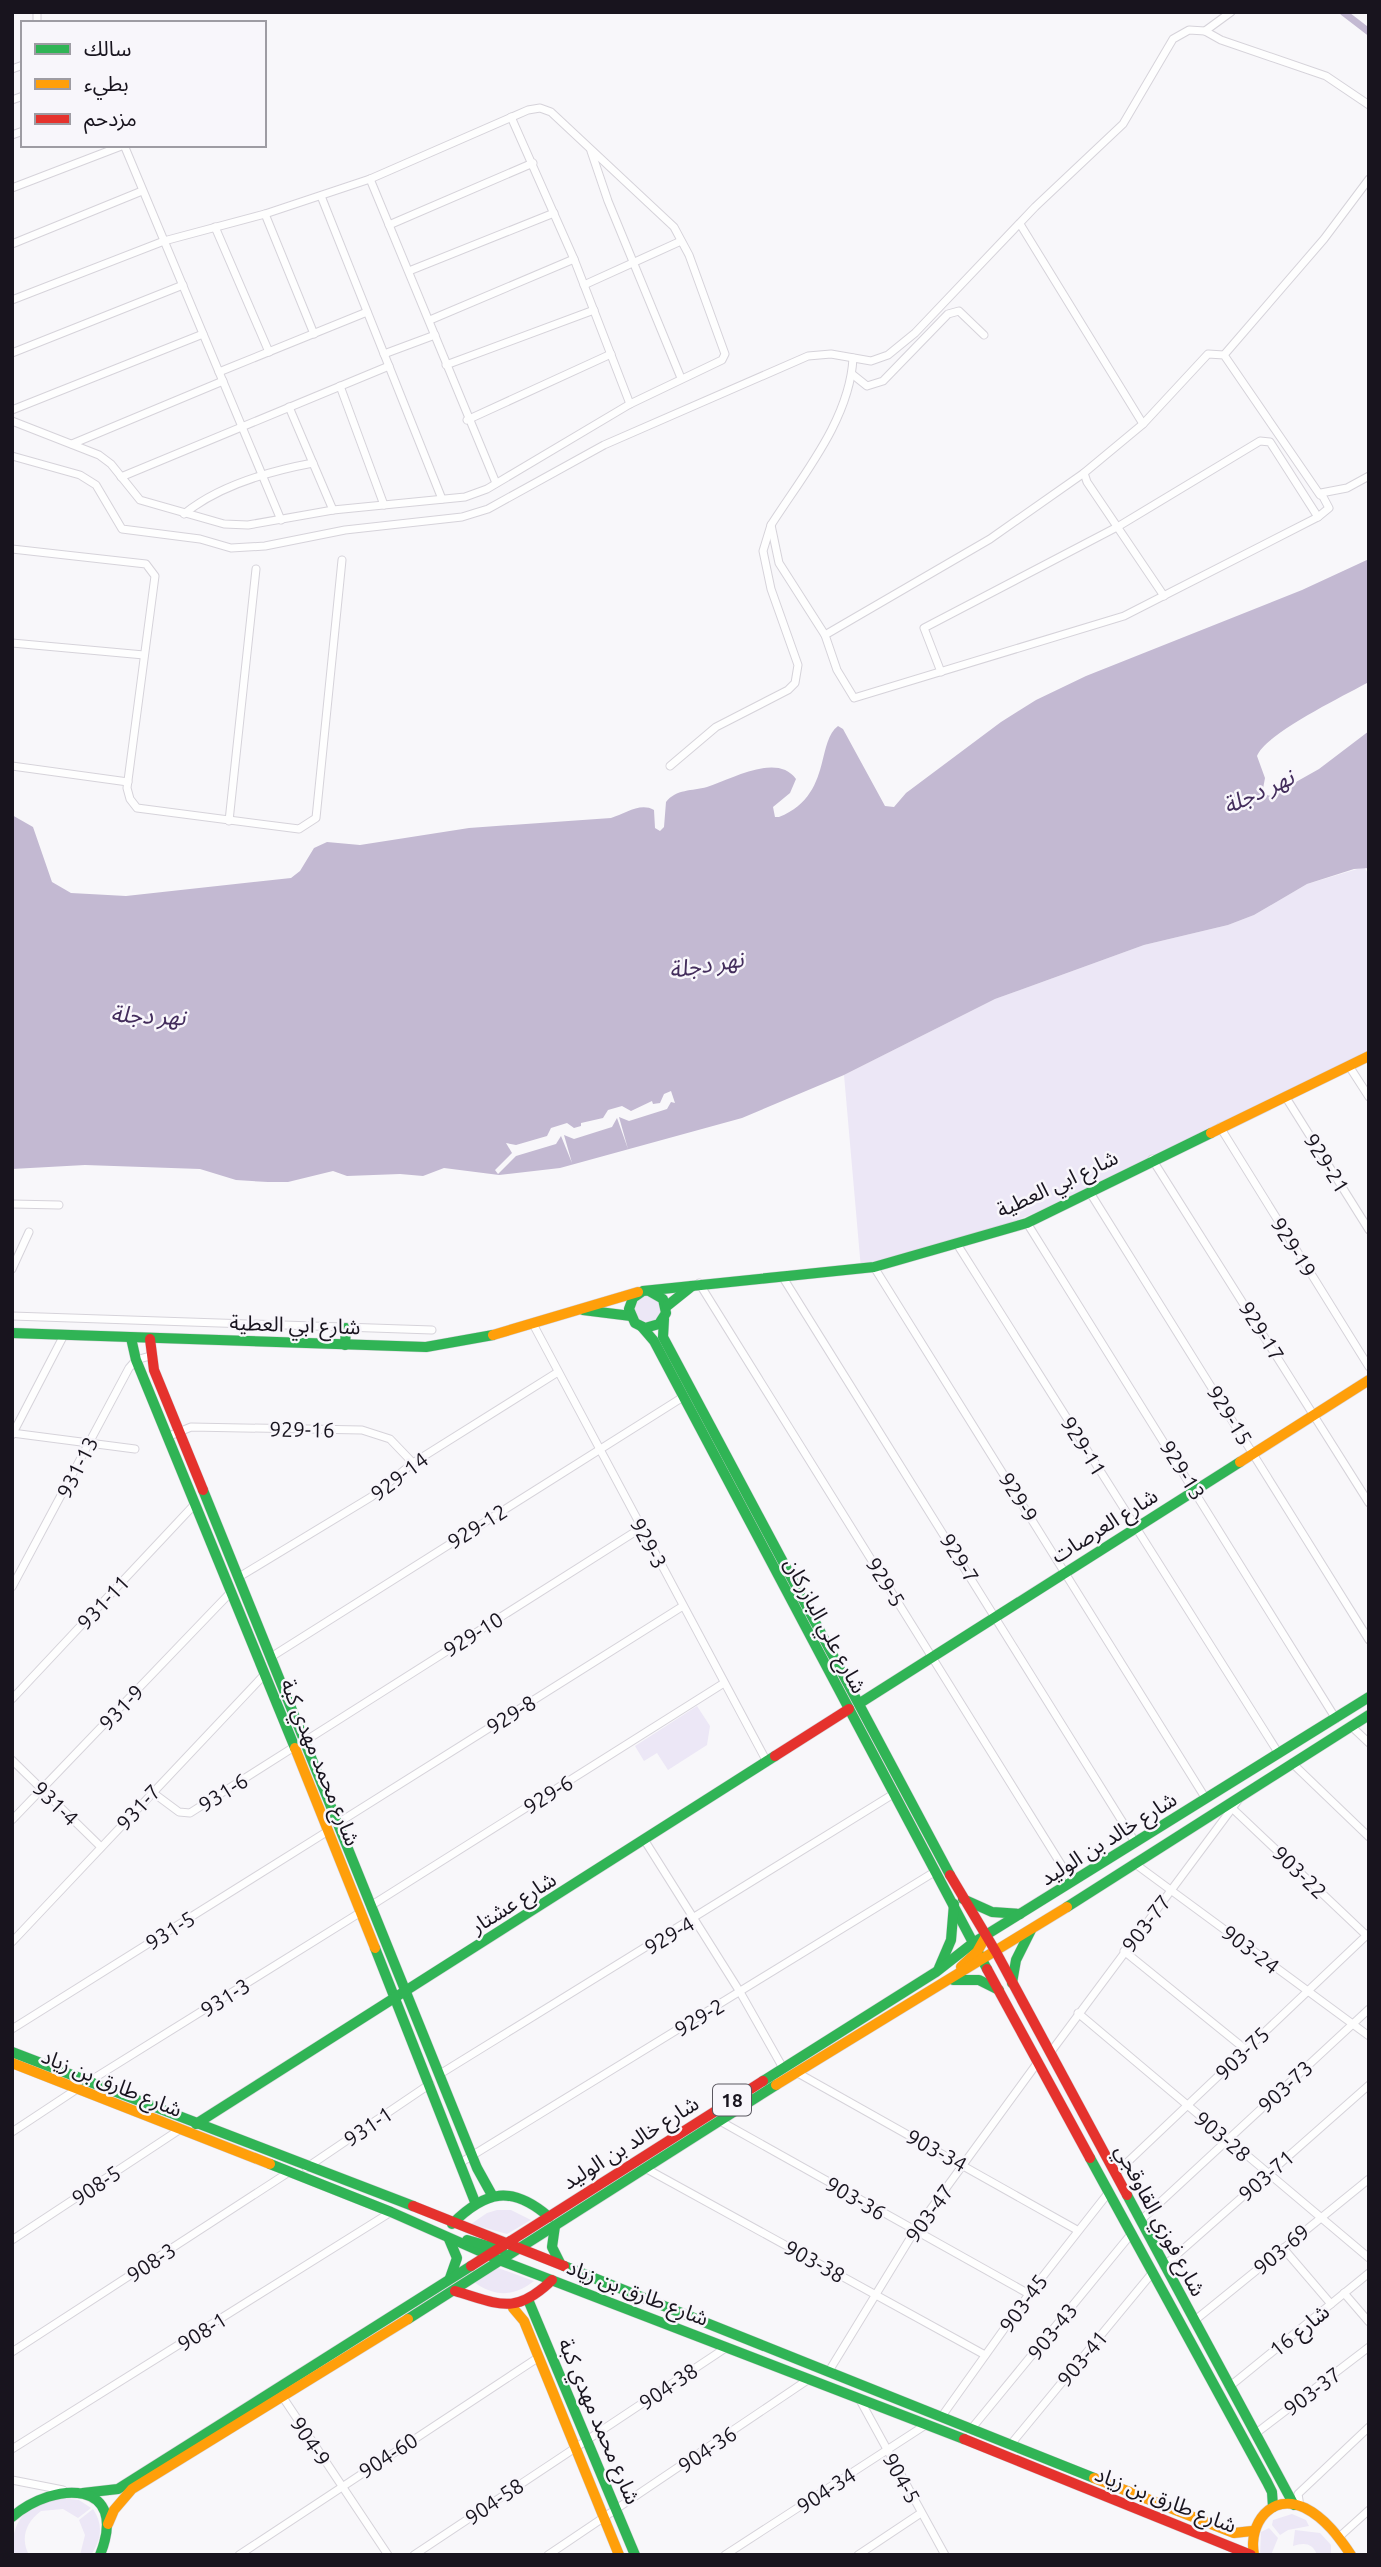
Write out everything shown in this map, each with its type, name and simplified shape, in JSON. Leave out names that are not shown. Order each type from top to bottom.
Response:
[{"type":"street","points":[[1205,31],[1231,12]]},
{"type":"street","points":[[12,456],[80,475],[96,485],[122,528],[200,539],[232,548],[265,546],[345,530],[462,517],[488,509],[604,445],[753,378],[819,354],[871,361],[888,355],[915,333],[1020,225],[1035,206],[1123,124],[1173,39],[1189,30],[1205,31],[1221,40],[1326,76],[1369,105]]},
{"type":"street","points":[[12,300],[164,241],[265,214],[370,179],[511,117],[540,108],[551,112],[650,201],[674,227],[725,354],[722,360],[630,404],[496,483],[465,497],[333,510],[248,526],[224,524],[140,500],[99,455],[12,421]]},
{"type":"street","points":[[511,117],[574,259],[630,404]]},
{"type":"street","points":[[12,188],[119,147]]},
{"type":"street","points":[[125,147],[281,520]]},
{"type":"street","points":[[591,150],[681,378]]},
{"type":"street","points":[[389,225],[533,163]]},
{"type":"street","points":[[370,179],[430,320],[467,420],[496,483]]},
{"type":"street","points":[[1224,355],[1324,239],[1369,179]]},
{"type":"street","points":[[12,244],[142,191]]},
{"type":"street","points":[[321,196],[442,499]]},
{"type":"street","points":[[409,271],[554,213]]},
{"type":"street","points":[[265,214],[314,334]]},
{"type":"street","points":[[1020,225],[1143,424]]},
{"type":"street","points":[[215,227],[269,352]]},
{"type":"street","points":[[584,285],[681,241]]},
{"type":"street","points":[[430,320],[574,259]]},
{"type":"street","points":[[12,353],[183,285]]},
{"type":"street","points":[[446,365],[594,310]]},
{"type":"street","points":[[852,374],[867,386],[883,381],[948,314],[959,311],[985,335]]},
{"type":"street","points":[[219,372],[367,312]]},
{"type":"street","points":[[12,411],[203,334]]},
{"type":"street","points":[[384,354],[435,335]]},
{"type":"street","points":[[467,420],[611,354]]},
{"type":"street","points":[[825,635],[990,539],[1084,473],[1143,424],[1208,354],[1224,355]]},
{"type":"street","points":[[771,525],[779,563],[825,635],[837,670],[854,698],[1076,633],[1125,615],[1318,517],[1328,508],[1224,355]]},
{"type":"street","points":[[670,765],[716,727],[789,690],[795,683],[798,666],[771,589],[762,551],[771,525],[827,435],[848,395],[853,358]]},
{"type":"street","points":[[121,477],[389,366]]},
{"type":"street","points":[[72,444],[223,381]]},
{"type":"street","points":[[340,386],[384,505]]},
{"type":"street","points":[[289,407],[333,510]]},
{"type":"street","points":[[941,672],[924,628],[1119,526],[1260,442],[1270,442],[1318,517]]},
{"type":"street","points":[[184,514],[201,502],[262,475],[313,463]]},
{"type":"street","points":[[1084,473],[1087,482],[1164,596]]},
{"type":"street","points":[[1320,495],[1347,488],[1369,476]]},
{"type":"street","points":[[12,549],[146,564],[155,576],[128,782],[130,799],[137,808],[299,829],[316,818],[342,560]]},
{"type":"street","points":[[229,821],[256,569]]},
{"type":"street","points":[[12,643],[144,655]]},
{"type":"street","points":[[12,766],[128,782]]},
{"type":"street","name":"شارع ابي العطية","points":[[12,1332],[426,1347],[477,1340],[572,1310],[645,1291],[699,1283],[874,1267],[1027,1223],[1369,1056]]},
{"type":"street","points":[[1349,1066],[1369,1097]]},
{"type":"street","name":"929-21","points":[[1285,1096],[1369,1230]]},
{"type":"street","name":"929-19","points":[[1220,1127],[1369,1367]]},
{"type":"street","name":"929-17","points":[[1152,1160],[1369,1503]]},
{"type":"street","name":"929-15","points":[[1089,1191],[1369,1640]]},
{"type":"street","points":[[12,1204],[59,1205]]},
{"type":"street","name":"929-13","points":[[1027,1223],[1336,1719]]},
{"type":"street","points":[[12,1269],[29,1232]]},
{"type":"street","name":"929-11","points":[[957,1244],[1279,1755]]},
{"type":"street","name":"929-9","points":[[874,1267],[1206,1799]]},
{"type":"street","name":"929-7","points":[[782,1276],[1135,1842]]},
{"type":"street","points":[[667,1306],[661,1295],[645,1291],[631,1302],[631,1316],[642,1327],[656,1326],[664,1319],[667,1306],[699,1283]]},
{"type":"street","name":"929-5","points":[[699,1283],[1072,1882]]},
{"type":"street","name":"شارع ابي العطية","points":[[572,1310],[603,1311],[631,1316]]},
{"type":"street","points":[[12,1316],[432,1330]]},
{"type":"street","name":"شارع علي البازركان","points":[[664,1319],[663,1338],[860,1703],[959,1901],[978,1951]]},
{"type":"street","name":"929-3","points":[[533,1324],[767,1762]]},
{"type":"street","name":"شارع علي البازركان","points":[[642,1327],[652,1337],[936,1871],[996,1952]]},
{"type":"street","points":[[345,1345],[346,1328]]},
{"type":"street","points":[[64,1335],[12,1434],[135,1449]]},
{"type":"street","name":"شارع محمد مهدي كبة","points":[[131,1338],[136,1360],[349,1881],[475,2202]]},
{"type":"street","name":"شارع محمد مهدي كبة","points":[[150,1339],[150,1356],[472,2156],[492,2195]]},
{"type":"street","points":[[136,1360],[150,1356]]},
{"type":"street","name":"931-13","points":[[12,1587],[136,1360]]},
{"type":"street","name":"929-14","points":[[239,1577],[372,1497],[413,1463],[558,1372]]},
{"type":"street","name":"شارع العرصات","points":[[860,1703],[1369,1380]]},
{"type":"street","name":"929-12","points":[[271,1657],[683,1397]]},
{"type":"street","name":"929-16","points":[[167,1437],[191,1427],[362,1430],[390,1439],[413,1463]]},
{"type":"street","name":"931-11","points":[[12,1699],[194,1505]]},
{"type":"street","name":"929-10","points":[[305,1741],[641,1528]]},
{"type":"street","name":"931-9","points":[[12,1821],[230,1592]]},
{"type":"street","name":"929-8","points":[[338,1823],[683,1606]]},
{"type":"street","points":[[249,1635],[262,1633]]},
{"type":"street","name":"931-7","points":[[12,1942],[265,1674]]},
{"type":"street","name":"929-6","points":[[372,1905],[724,1683]]},
{"type":"street","name":"شارع خالد بن الوليد","points":[[64,2490],[83,2493],[118,2489],[448,2280],[645,2168],[943,1982],[978,1951],[987,1939],[1023,1914],[1369,1697]]},
{"type":"street","name":"شارع عشتار","points":[[196,2124],[849,1709]]},
{"type":"street","name":"شارع خالد بن الوليد","points":[[108,2524],[114,2510],[132,2489],[512,2256],[552,2221],[783,2068],[936,1972],[978,1951],[996,1952],[1242,1792],[1369,1715]]},
{"type":"street","points":[[1351,1726],[1369,1743]]},
{"type":"street","name":"931-6","points":[[152,1792],[179,1812],[190,1813],[294,1747]]},
{"type":"street","name":"931-4","points":[[12,1760],[101,1847]]},
{"type":"street","points":[[1292,1763],[1369,1837]]},
{"type":"street","name":"929-4","points":[[440,2074],[694,1920],[896,1792]]},
{"type":"street","name":"903-77","points":[[1049,2053],[1233,1809],[1242,1792]]},
{"type":"street","name":"903-22","points":[[1233,1809],[1367,1934]]},
{"type":"street","name":"931-5","points":[[12,2029],[328,1831]]},
{"type":"street","points":[[645,1841],[740,1992],[783,2068]]},
{"type":"street","name":"903-24","points":[[1133,1864],[1369,2036]]},
{"type":"street","name":"929-2","points":[[460,2163],[936,1871]]},
{"type":"street","points":[[349,1881],[360,1875]]},
{"type":"street","points":[[936,1972],[951,1940],[959,1901],[992,1913],[1023,1914]]},
{"type":"street","name":"931-3","points":[[88,2082],[361,1912]]},
{"type":"street","points":[[1012,1983],[1016,1960],[1032,1929]]},
{"type":"street","name":"903-75","points":[[1115,2174],[1367,1934]]},
{"type":"street","points":[[978,1951],[983,1953],[987,1939]]},
{"type":"street","name":"شارع فوزي القاوقجي","points":[[978,1951],[1267,2482],[1272,2492],[1273,2507]]},
{"type":"street","points":[[1124,1951],[1245,2049]]},
{"type":"street","name":"شارع فوزي القاوقجي","points":[[996,1952],[1229,2387],[1297,2505]]},
{"type":"street","points":[[943,1982],[968,1978],[999,1990]]},
{"type":"street","name":"903-73","points":[[1140,2221],[1369,2009]]},
{"type":"street","name":"903-28","points":[[1078,2013],[1369,2258]]},
{"type":"street","name":"شارع طارق بن زياد","points":[[12,2052],[452,2224],[503,2247],[512,2256],[552,2280],[927,2424],[1253,2555]]},
{"type":"street","name":"903-47","points":[[829,2371],[914,2232],[1038,2062]]},
{"type":"street","name":"شارع طارق بن زياد","points":[[12,2063],[391,2212],[489,2256]]},
{"type":"street","name":"903-34","points":[[796,2072],[1077,2230]]},
{"type":"street","name":"931-1","points":[[306,2168],[430,2084]]},
{"type":"street","name":"903-71","points":[[1164,2266],[1369,2085]]},
{"type":"street","points":[[12,2132],[77,2089]]},
{"type":"street","points":[[435,2095],[446,2090]]},
{"type":"street","name":"903-36","points":[[720,2121],[1029,2294]]},
{"type":"street","name":"908-5","points":[[12,2240],[179,2130]]},
{"type":"street","name":"903-38","points":[[645,2168],[985,2355]]},
{"type":"street","name":"908-3","points":[[12,2352],[289,2172]]},
{"type":"street","name":"903-69","points":[[1194,2321],[1369,2179]]},
{"type":"street","name":"903-45","points":[[942,2416],[1077,2230],[1110,2192]]},
{"type":"street","points":[[452,2224],[475,2202],[492,2195],[524,2199],[552,2221],[552,2247],[559,2263]]},
{"type":"street","name":"908-1","points":[[12,2449],[391,2212]]},
{"type":"street","name":"903-43","points":[[972,2428],[1132,2233]]},
{"type":"street","points":[[447,2237],[503,2247]]},
{"type":"street","points":[[447,2237],[453,2243],[457,2258],[454,2273],[448,2280]]},
{"type":"street","points":[[1283,2248],[1331,2304]]},
{"type":"street","points":[[489,2256],[512,2256],[571,2271]]},
{"type":"street","name":"شارع طارق بن زياد","points":[[512,2256],[559,2263],[571,2271],[1234,2533],[1252,2531]]},
{"type":"street","name":"903-41","points":[[1011,2444],[1153,2272]]},
{"type":"street","name":"شارع 16","points":[[1229,2387],[1369,2273]]},
{"type":"street","points":[[455,2291],[513,2308],[529,2302],[552,2280]]},
{"type":"street","points":[[1345,2293],[1369,2322]]},
{"type":"street","name":"شارع محمد مهدي كبة","points":[[529,2302],[635,2555]]},
{"type":"street","name":"شارع محمد مهدي كبة","points":[[513,2308],[524,2321],[619,2555]]},
{"type":"street","name":"904-38","points":[[574,2448],[727,2347]]},
{"type":"street","name":"903-37","points":[[1255,2434],[1369,2347]]},
{"type":"street","name":"904-60","points":[[239,2555],[538,2357]]},
{"type":"street","name":"904-36","points":[[548,2555],[809,2379]]},
{"type":"street","name":"904-9","points":[[282,2396],[388,2555]]},
{"type":"street","name":"904-5","points":[[860,2400],[945,2555]]},
{"type":"street","name":"904-34","points":[[725,2555],[927,2424]]},
{"type":"street","points":[[1297,2505],[1298,2494],[1369,2427]]},
{"type":"street","name":"904-58","points":[[414,2555],[574,2448]]},
{"type":"street","points":[[12,2480],[64,2490]]},
{"type":"street","points":[[12,2517],[37,2497],[64,2490]]},
{"type":"street","points":[[83,2493],[100,2503],[108,2524],[107,2555]]},
{"type":"street","points":[[1253,2555],[1252,2531],[1260,2517],[1273,2507],[1297,2505],[1320,2520],[1351,2555]]},
{"type":"street","points":[[1338,2538],[1369,2510]]},
{"type":"street","points":[[858,2555],[921,2513]]},
{"type":"street","points":[[100,2555],[107,2540]]},
{"type":"shaded area","points":[[1364,867],[1369,875],[1369,1056],[1089,1191],[969,1240],[861,1269],[844,1075],[995,999],[1144,945],[1228,925],[1254,915],[1307,884]]},
{"type":"shaded area","points":[[648,1296],[657,1300],[661,1309],[657,1318],[648,1322],[639,1318],[635,1309],[639,1300]]},
{"type":"shaded area","points":[[697,1706],[710,1726],[707,1745],[668,1770],[657,1753],[644,1761],[635,1746]]},
{"type":"shaded area","points":[[497,2210],[511,2210],[531,2220],[507,2234],[471,2224]]},
{"type":"shaded area","points":[[498,2268],[534,2281],[519,2290],[504,2293],[489,2290],[474,2282]]},
{"type":"shaded area","points":[[62,2498],[79,2500],[91,2508],[78,2518],[63,2509],[41,2511],[26,2531],[25,2542],[29,2555],[12,2555],[15,2531],[24,2515],[39,2504]]},
{"type":"shaded area","points":[[93,2509],[99,2521],[99,2538],[91,2555],[80,2555],[85,2535],[79,2520]]},
{"type":"shaded area","points":[[1292,2514],[1306,2520],[1309,2526],[1288,2530],[1280,2535],[1272,2525],[1273,2520]]},
{"type":"shaded area","points":[[1269,2528],[1278,2538],[1271,2555],[1260,2555],[1261,2532]]},
{"type":"shaded area","points":[[1295,2530],[1320,2533],[1331,2545],[1331,2555],[1317,2555],[1308,2545],[1293,2546]]},
{"type":"water","name":"نهر دجلة","points":[[1369,559],[1369,682],[1290,726],[1263,747],[1257,756],[1265,778],[1262,794],[1271,796],[1319,769],[1369,731],[1369,868],[1354,869],[1307,884],[1254,915],[1228,925],[1144,945],[995,999],[844,1075],[742,1118],[560,1168],[499,1175],[444,1168],[423,1176],[347,1176],[333,1171],[288,1182],[236,1180],[200,1169],[85,1165],[12,1169],[12,815],[33,827],[52,882],[71,893],[126,896],[291,878],[300,871],[314,848],[327,842],[360,845],[469,828],[611,818],[643,807],[654,810],[655,828],[660,831],[664,827],[666,802],[675,795],[766,768],[788,771],[796,779],[790,793],[773,807],[775,817],[779,817],[796,808],[807,796],[815,783],[831,734],[838,726],[843,729],[885,806],[894,807],[906,793],[1001,722],[1036,700],[1086,676],[1302,590]]},
{"type":"pier","points":[[671,1091],[675,1103],[671,1102],[667,1109],[629,1121],[619,1117],[628,1149],[617,1118],[612,1127],[574,1139],[564,1135],[572,1163],[561,1136],[556,1144],[516,1156],[498,1174],[495,1170],[512,1153],[506,1143],[516,1145],[547,1136],[551,1128],[567,1123],[574,1128],[581,1126],[581,1123],[603,1118],[608,1110],[622,1106],[631,1111],[652,1101],[653,1104],[660,1103],[664,1094]]},
{"type":"waterway","points":[[1343,12],[1369,32]]},
{"type":"traffic: fast","points":[[649,1291],[663,1299],[666,1313],[659,1324],[645,1328],[635,1323],[629,1309],[633,1298],[643,1291],[874,1267],[1027,1223],[1211,1133]]},
{"type":"traffic: fast","points":[[667,1306],[692,1286]]},
{"type":"traffic: fast","points":[[583,1310],[631,1316]]},
{"type":"traffic: fast","points":[[664,1319],[663,1337],[950,1875]]},
{"type":"traffic: fast","points":[[642,1327],[654,1341],[987,1969]]},
{"type":"traffic: fast","points":[[345,1345],[346,1328]]},
{"type":"traffic: fast","points":[[12,1333],[426,1347],[493,1335]]},
{"type":"traffic: fast","points":[[131,1338],[136,1360],[295,1748]]},
{"type":"traffic: fast","points":[[860,1703],[1240,1462]]},
{"type":"traffic: fast","points":[[203,1490],[477,2168],[492,2195]]},
{"type":"traffic: fast","points":[[763,2081],[936,1972],[973,1943],[1369,1697]]},
{"type":"traffic: fast","points":[[1067,1907],[1369,1715]]},
{"type":"traffic: fast","points":[[196,2124],[775,1756]]},
{"type":"traffic: fast","points":[[963,1899],[992,1912],[1020,1914]]},
{"type":"traffic: fast","points":[[939,1968],[951,1940],[954,1904]]},
{"type":"traffic: fast","points":[[1012,1983],[1016,1960],[1031,1930]]},
{"type":"traffic: fast","points":[[375,1948],[475,2202]]},
{"type":"traffic: fast","points":[[953,1980],[979,1980],[999,1990]]},
{"type":"traffic: fast","points":[[12,2052],[413,2206]]},
{"type":"traffic: fast","points":[[408,2319],[776,2085]]},
{"type":"traffic: fast","points":[[1090,2158],[1267,2482],[1272,2492],[1273,2507]]},
{"type":"traffic: fast","points":[[270,2164],[391,2212],[502,2261],[964,2439]]},
{"type":"traffic: fast","points":[[1127,2195],[1294,2505]]},
{"type":"traffic: fast","points":[[452,2224],[476,2204],[499,2196],[523,2200],[549,2217]]},
{"type":"traffic: fast","points":[[555,2226],[552,2247],[560,2263]]},
{"type":"traffic: fast","points":[[449,2239],[457,2258],[450,2278]]},
{"type":"traffic: fast","points":[[467,2240],[502,2250]]},
{"type":"traffic: fast","points":[[83,2493],[118,2489],[471,2266]]},
{"type":"traffic: fast","points":[[564,2266],[1094,2478]]},
{"type":"traffic: fast","points":[[529,2302],[635,2555]]},
{"type":"traffic: fast","points":[[12,2517],[29,2505],[67,2493],[83,2494],[97,2500],[105,2512],[107,2530],[100,2555]]},
{"type":"traffic: slow","points":[[1211,1133],[1369,1056]]},
{"type":"traffic: slow","points":[[493,1335],[638,1292]]},
{"type":"traffic: slow","points":[[1240,1462],[1369,1380]]},
{"type":"traffic: slow","points":[[295,1748],[375,1948]]},
{"type":"traffic: slow","points":[[776,2085],[1067,1907]]},
{"type":"traffic: slow","points":[[961,1967],[977,1952],[986,1936]]},
{"type":"traffic: slow","points":[[12,2063],[270,2164]]},
{"type":"traffic: slow","points":[[513,2308],[524,2321],[619,2555]]},
{"type":"traffic: slow","points":[[108,2524],[114,2510],[132,2489],[408,2319]]},
{"type":"traffic: slow","points":[[1094,2478],[1234,2533],[1252,2531]]},
{"type":"traffic: slow","points":[[1254,2555],[1253,2543],[1259,2522],[1264,2514],[1282,2504],[1305,2508],[1319,2517],[1351,2555]]},
{"type":"traffic: jam","points":[[150,1339],[154,1370],[203,1490]]},
{"type":"traffic: jam","points":[[775,1756],[849,1709]]},
{"type":"traffic: jam","points":[[950,1875],[996,1952],[1127,2195]]},
{"type":"traffic: jam","points":[[987,1969],[1090,2158]]},
{"type":"traffic: jam","points":[[471,2266],[763,2081]]},
{"type":"traffic: jam","points":[[413,2206],[564,2266]]},
{"type":"traffic: jam","points":[[455,2291],[495,2303],[517,2303],[527,2299],[552,2280]]},
{"type":"traffic: jam","points":[[964,2439],[1251,2555]]}]
